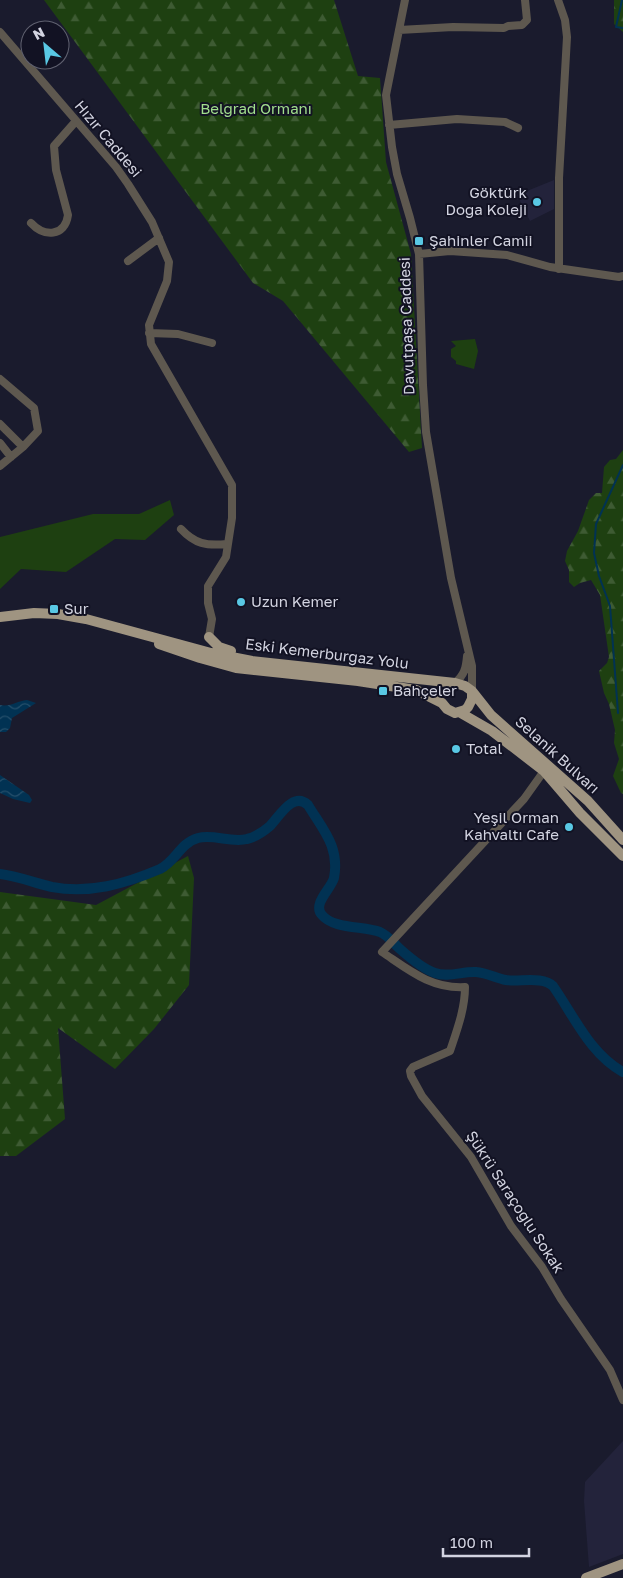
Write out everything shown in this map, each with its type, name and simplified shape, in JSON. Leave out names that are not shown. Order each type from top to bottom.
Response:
[{"type":"main road","points":[[0,619],[34,613],[86,619],[202,653],[209,637],[219,647],[252,661]]},
{"type":"main road","name":"Eski Kemerburgaz Yolu","points":[[202,653],[252,661],[455,683]]},
{"type":"main road","name":"Eski Kemerburgaz Yolu","points":[[202,653],[236,668],[358,681],[416,690],[442,703]]},
{"type":"main road","points":[[455,683],[465,686],[472,692],[471,703],[465,710],[459,712],[451,711],[442,703],[443,693],[449,686],[455,683]]},
{"type":"main road","name":"Selanik Bulvarı","points":[[472,692],[490,715],[588,801],[623,840]]},
{"type":"main road","name":"Selanik Bulvarı","points":[[459,712],[492,731],[544,771],[580,813],[623,856]]},
{"type":"main road","points":[[586,1578],[623,1564]]},
{"type":"street","name":"Davutpaşa Caddesi","points":[[405,0],[386,95],[397,174],[419,254],[426,432],[451,578],[472,666],[472,692]]},
{"type":"street","points":[[399,30],[453,27],[504,28],[522,25],[526,20],[525,0]]},
{"type":"street","points":[[558,0],[565,20],[567,37],[559,178],[559,269]]},
{"type":"street","name":"Hızır Caddesi","points":[[0,32],[128,184],[159,238],[169,262],[167,281],[149,325],[149,333]]},
{"type":"street","points":[[389,125],[457,119],[506,122],[518,128]]},
{"type":"street","points":[[31,223],[37,230],[54,233],[67,222],[68,215],[56,170],[54,146],[76,121]]},
{"type":"street","points":[[128,261],[159,238]]},
{"type":"street","points":[[419,254],[450,251],[507,255],[559,269],[621,277]]},
{"type":"street","points":[[209,637],[212,619],[208,603],[208,586],[226,557],[232,518],[232,485],[157,355],[151,344],[149,333],[178,334],[212,343]]},
{"type":"street","points":[[0,379],[34,408],[38,431],[24,447],[0,466]]},
{"type":"street","points":[[0,424],[24,447]]},
{"type":"street","points":[[0,443],[11,457]]},
{"type":"street","points":[[181,528],[192,540],[217,545],[227,544]]},
{"type":"street","points":[[455,683],[463,675],[466,668],[468,652]]},
{"type":"street","name":"Şükrü Saraçoğlu Sokak","points":[[544,771],[524,799],[382,952],[425,981],[446,986],[465,987],[465,998],[460,1021],[450,1052],[412,1067],[410,1071],[411,1076],[422,1096],[471,1157],[511,1226],[542,1267],[561,1299],[610,1370],[623,1400]]},
{"type":"shaded area","name":"Göktürk Doğa Koleji","points":[[554,180],[554,209],[530,221],[517,195]]},
{"type":"shaded area","points":[[623,1441],[623,1554],[589,1567],[584,1501],[585,1482]]},
{"type":"green space","name":"Belgrad Ormanı","points":[[44,0],[334,0],[358,76],[380,78],[386,162],[411,254],[422,448],[409,452],[283,301],[253,283],[70,35],[70,20],[59,20]]},
{"type":"green space","points":[[614,0],[623,0],[623,32],[614,24]]},
{"type":"green space","points":[[475,339],[478,351],[474,369],[456,364],[456,361],[451,357],[451,349],[456,346],[451,341]]},
{"type":"green space","points":[[623,450],[623,794],[613,776],[619,759],[614,743],[615,730],[599,671],[607,663],[609,657],[600,595],[591,580],[574,587],[569,582],[569,570],[565,561],[567,551],[578,531],[589,500],[596,493],[602,493],[604,467],[610,460],[616,459]]},
{"type":"green space","points":[[170,500],[174,515],[145,540],[115,539],[66,572],[21,569],[0,589],[0,537],[93,514],[139,514]]},
{"type":"green space","points":[[188,856],[194,878],[189,985],[154,1029],[115,1069],[58,1028],[65,1119],[16,1156],[0,1156],[0,892],[96,905]]},
{"type":"water","points":[[27,700],[36,703],[12,718],[10,728],[6,732],[0,732],[0,705]]},
{"type":"water","points":[[0,775],[29,795],[32,800],[30,803],[13,799],[0,793]]},
{"type":"waterway","points":[[622,0],[616,27],[623,28]]},
{"type":"waterway","points":[[618,713],[610,606],[599,576],[594,553],[596,524],[623,465]]},
{"type":"waterway","points":[[0,874],[66,889],[93,888],[120,883],[160,869],[192,840],[204,837],[235,840],[253,837],[270,826],[292,803],[302,802],[308,805],[329,839],[335,857],[334,878],[319,906],[322,915],[327,920],[341,925],[380,932],[416,962],[435,973],[445,975],[476,972],[506,980],[537,980],[549,983],[553,986],[592,1045],[611,1064],[623,1072]]},
{"type":"place","name":"Göktürk Doğa Koleji","points":[[537,202]]},
{"type":"place","name":"Şahinler Camii","points":[[419,241]]},
{"type":"place","name":"Uzun Kemer","points":[[241,602]]},
{"type":"place","name":"Sur","points":[[54,609]]},
{"type":"place","name":"Bahçeler","points":[[383,691]]},
{"type":"place","name":"Total","points":[[456,749]]},
{"type":"place","name":"Yeşil Orman Kahvaltı Cafe","points":[[569,827]]}]
